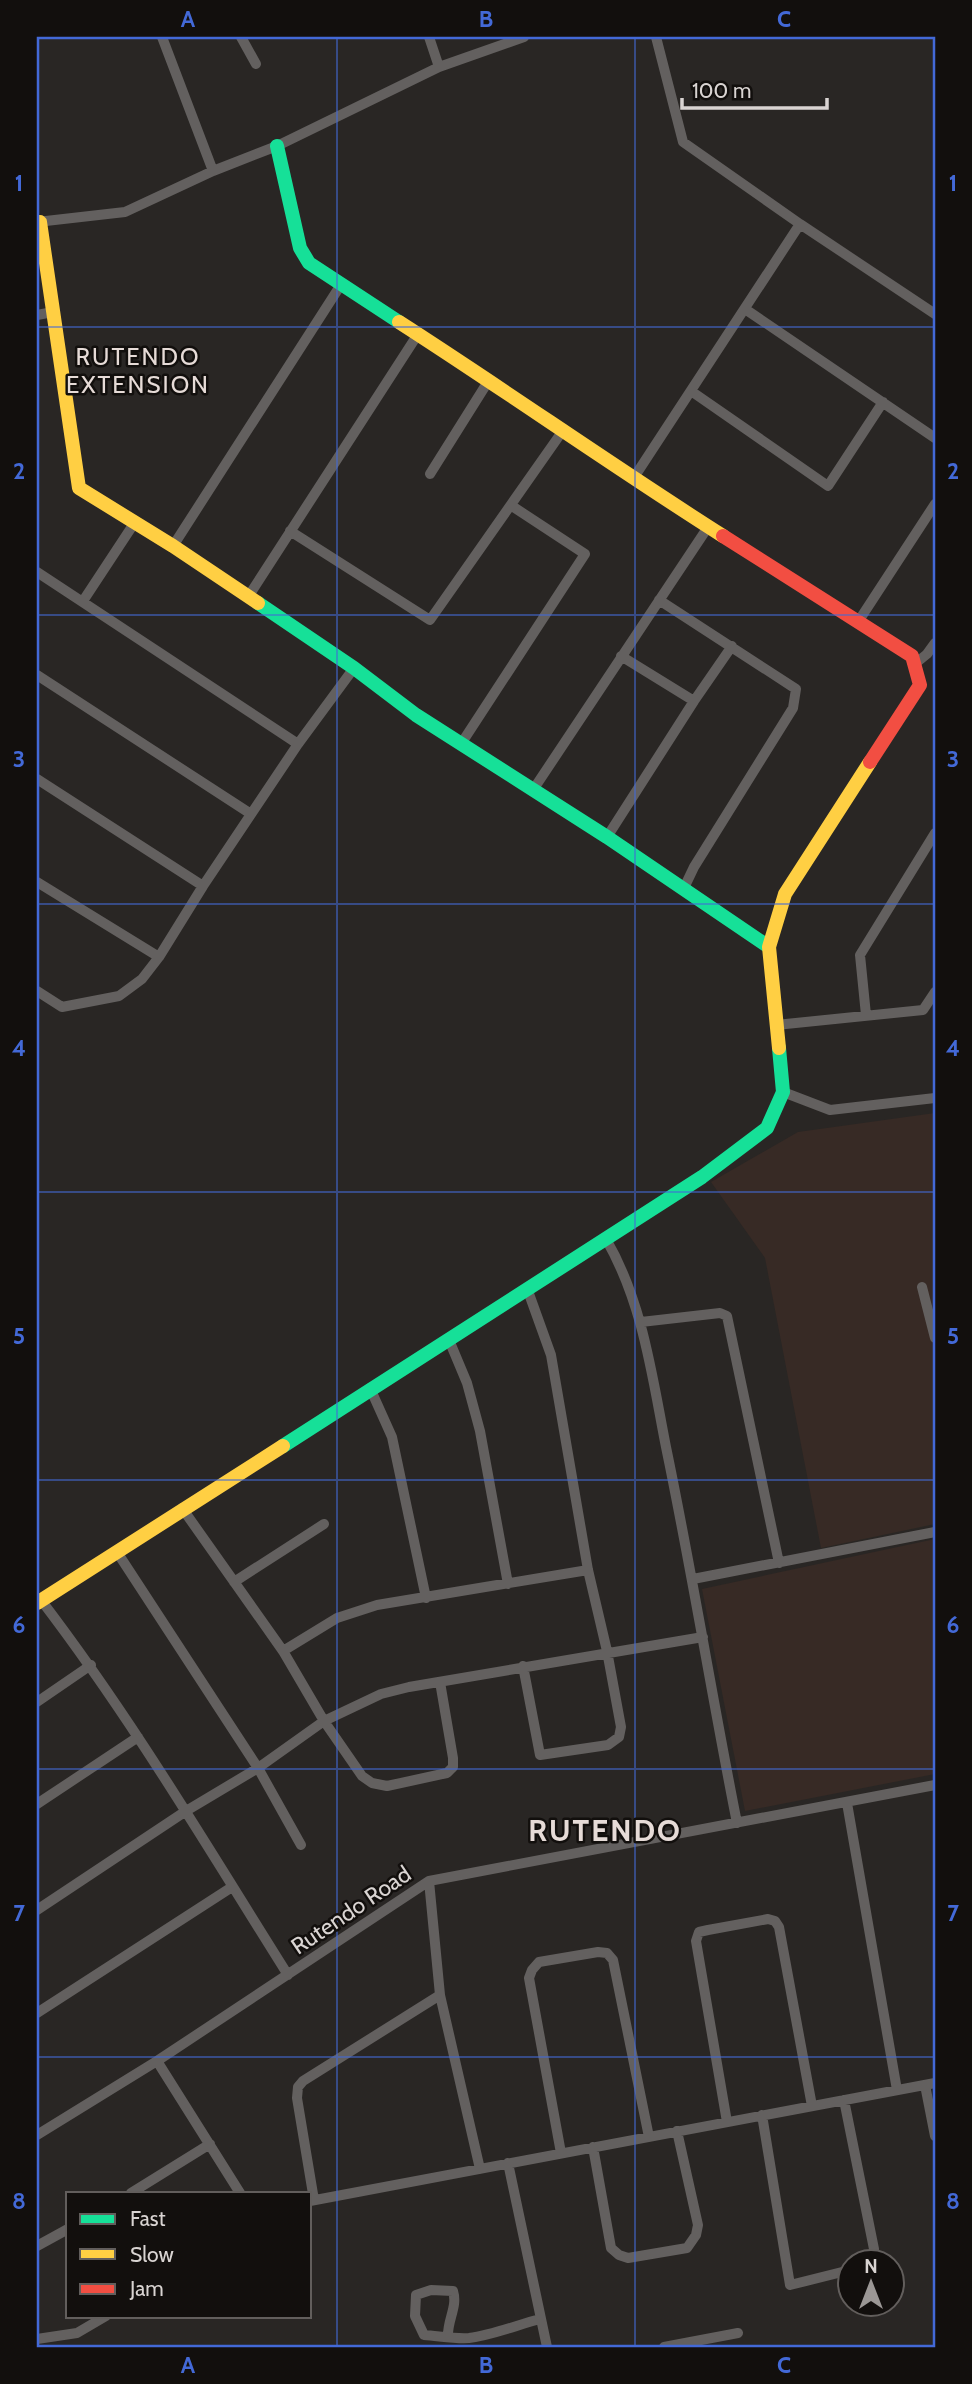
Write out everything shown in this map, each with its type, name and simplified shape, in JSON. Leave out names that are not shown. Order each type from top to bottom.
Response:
[{"type":"street","points":[[162,37],[213,171]]},
{"type":"street","points":[[242,37],[256,64]]},
{"type":"street","points":[[429,37],[439,67]]},
{"type":"street","points":[[524,37],[439,67],[277,146],[213,171],[125,212],[38,222],[79,488],[173,546],[354,668],[416,715],[607,837],[769,947]]},
{"type":"street","points":[[656,37],[683,142],[935,314]]},
{"type":"street","points":[[277,146],[300,248],[309,263],[564,429],[633,479],[912,656],[920,685],[785,894],[769,947],[783,1092],[767,1128],[702,1177],[528,1291],[370,1388],[39,1602],[91,1665],[288,1975]]},
{"type":"street","points":[[633,479],[800,224]]},
{"type":"street","points":[[173,546],[342,283]]},
{"type":"street","points":[[744,309],[935,438]]},
{"type":"street","points":[[37,315],[53,312]]},
{"type":"street","points":[[248,597],[418,334]]},
{"type":"street","points":[[430,474],[489,380]]},
{"type":"street","points":[[691,391],[828,486],[883,402]]},
{"type":"street","points":[[290,531],[430,620],[564,429]]},
{"type":"street","points":[[858,622],[935,504]]},
{"type":"street","points":[[461,744],[585,554],[512,506]]},
{"type":"street","points":[[83,601],[135,522]]},
{"type":"street","points":[[533,790],[708,527]]},
{"type":"street","points":[[37,572],[298,744]]},
{"type":"street","points":[[659,600],[796,689],[793,708],[694,867],[684,888]]},
{"type":"street","points":[[916,663],[935,643]]},
{"type":"street","points":[[607,837],[732,646]]},
{"type":"street","points":[[621,656],[694,701]]},
{"type":"street","points":[[37,990],[61,1007],[119,996],[142,979],[298,744],[354,668]]},
{"type":"street","points":[[37,676],[251,814]]},
{"type":"street","points":[[37,779],[203,886]]},
{"type":"street","points":[[866,1015],[860,955],[935,833]]},
{"type":"street","points":[[37,882],[159,957]]},
{"type":"street","points":[[776,1025],[923,1010],[935,992]]},
{"type":"street","points":[[783,1092],[830,1110],[935,1098]]},
{"type":"street","points":[[607,1239],[622,1266],[641,1322],[693,1579],[737,1822]]},
{"type":"street","points":[[922,1287],[935,1338]]},
{"type":"street","points":[[523,1666],[540,1755],[608,1745],[618,1737],[621,1727],[588,1570],[551,1355],[528,1291]]},
{"type":"street","points":[[641,1322],[720,1312],[727,1316],[779,1563]]},
{"type":"street","points":[[449,1340],[467,1383],[480,1431],[508,1584]]},
{"type":"street","points":[[370,1388],[392,1437],[426,1598]]},
{"type":"street","points":[[183,1508],[283,1651],[324,1721],[362,1776],[372,1783],[387,1786],[447,1773],[453,1767],[440,1682]]},
{"type":"street","points":[[234,1582],[324,1524]]},
{"type":"street","points":[[693,1579],[935,1532]]},
{"type":"street","points":[[117,1552],[258,1768],[301,1845]]},
{"type":"street","points":[[283,1651],[337,1618],[377,1605],[588,1570]]},
{"type":"street","points":[[37,1910],[186,1811],[258,1768],[324,1721],[381,1694],[409,1686],[703,1637]]},
{"type":"street","points":[[37,1702],[91,1665]]},
{"type":"street","points":[[37,1804],[138,1737]]},
{"type":"street","name":"Rutendo Road","points":[[37,2135],[157,2062],[429,1881],[935,1785]]},
{"type":"street","points":[[847,1803],[897,2090]]},
{"type":"street","points":[[429,1881],[440,1995],[480,2169]]},
{"type":"street","points":[[37,2014],[232,1887]]},
{"type":"street","points":[[727,2122],[696,1941],[699,1932],[708,1930],[768,1919],[775,1921],[779,1927],[812,2106]]},
{"type":"street","points":[[561,2153],[529,1978],[531,1970],[539,1962],[598,1952],[607,1953],[613,1960],[649,2137]]},
{"type":"street","points":[[311,2192],[297,2098],[298,2087],[314,2073],[440,1995]]},
{"type":"street","points":[[157,2062],[239,2192]]},
{"type":"street","points":[[312,2200],[930,2084],[935,2136]]},
{"type":"street","points":[[844,2100],[874,2248]]},
{"type":"street","points":[[762,2115],[790,2285],[836,2273]]},
{"type":"street","points":[[593,2147],[611,2248],[628,2258],[687,2248],[696,2235],[698,2225],[677,2131]]},
{"type":"street","points":[[133,2192],[210,2144]]},
{"type":"street","points":[[508,2163],[547,2347]]},
{"type":"street","points":[[37,2246],[66,2230]]},
{"type":"street","points":[[448,2337],[448,2323],[455,2302],[453,2291],[431,2290],[416,2295],[415,2316],[424,2335],[448,2337],[468,2338],[540,2319]]},
{"type":"street","points":[[37,2339],[77,2333],[103,2318]]},
{"type":"street","points":[[664,2347],[738,2333]]},
{"type":"shaded area","points":[[935,1113],[935,1524],[821,1548],[765,1258],[711,1182],[798,1132]]},
{"type":"shaded area","points":[[935,1539],[935,1774],[745,1811],[702,1589]]},
{"type":"traffic: fast","points":[[277,146],[300,248],[309,263],[399,322]]},
{"type":"traffic: fast","points":[[258,603],[354,668],[416,715],[607,837],[769,947]]},
{"type":"traffic: fast","points":[[283,1446],[702,1177],[767,1128],[783,1092],[779,1048]]},
{"type":"traffic: slow","points":[[40,222],[79,488],[258,603]]},
{"type":"traffic: slow","points":[[399,322],[723,536]]},
{"type":"traffic: slow","points":[[779,1048],[769,947],[785,894],[870,762]]},
{"type":"traffic: slow","points":[[37,1603],[283,1446]]},
{"type":"traffic: jam","points":[[723,536],[912,656],[920,685],[870,762]]},
{"type":"district","name":"RUTENDO EXTENSION","points":[[138,371]]},
{"type":"district","name":"RUTENDO","points":[[605,1831]]}]
